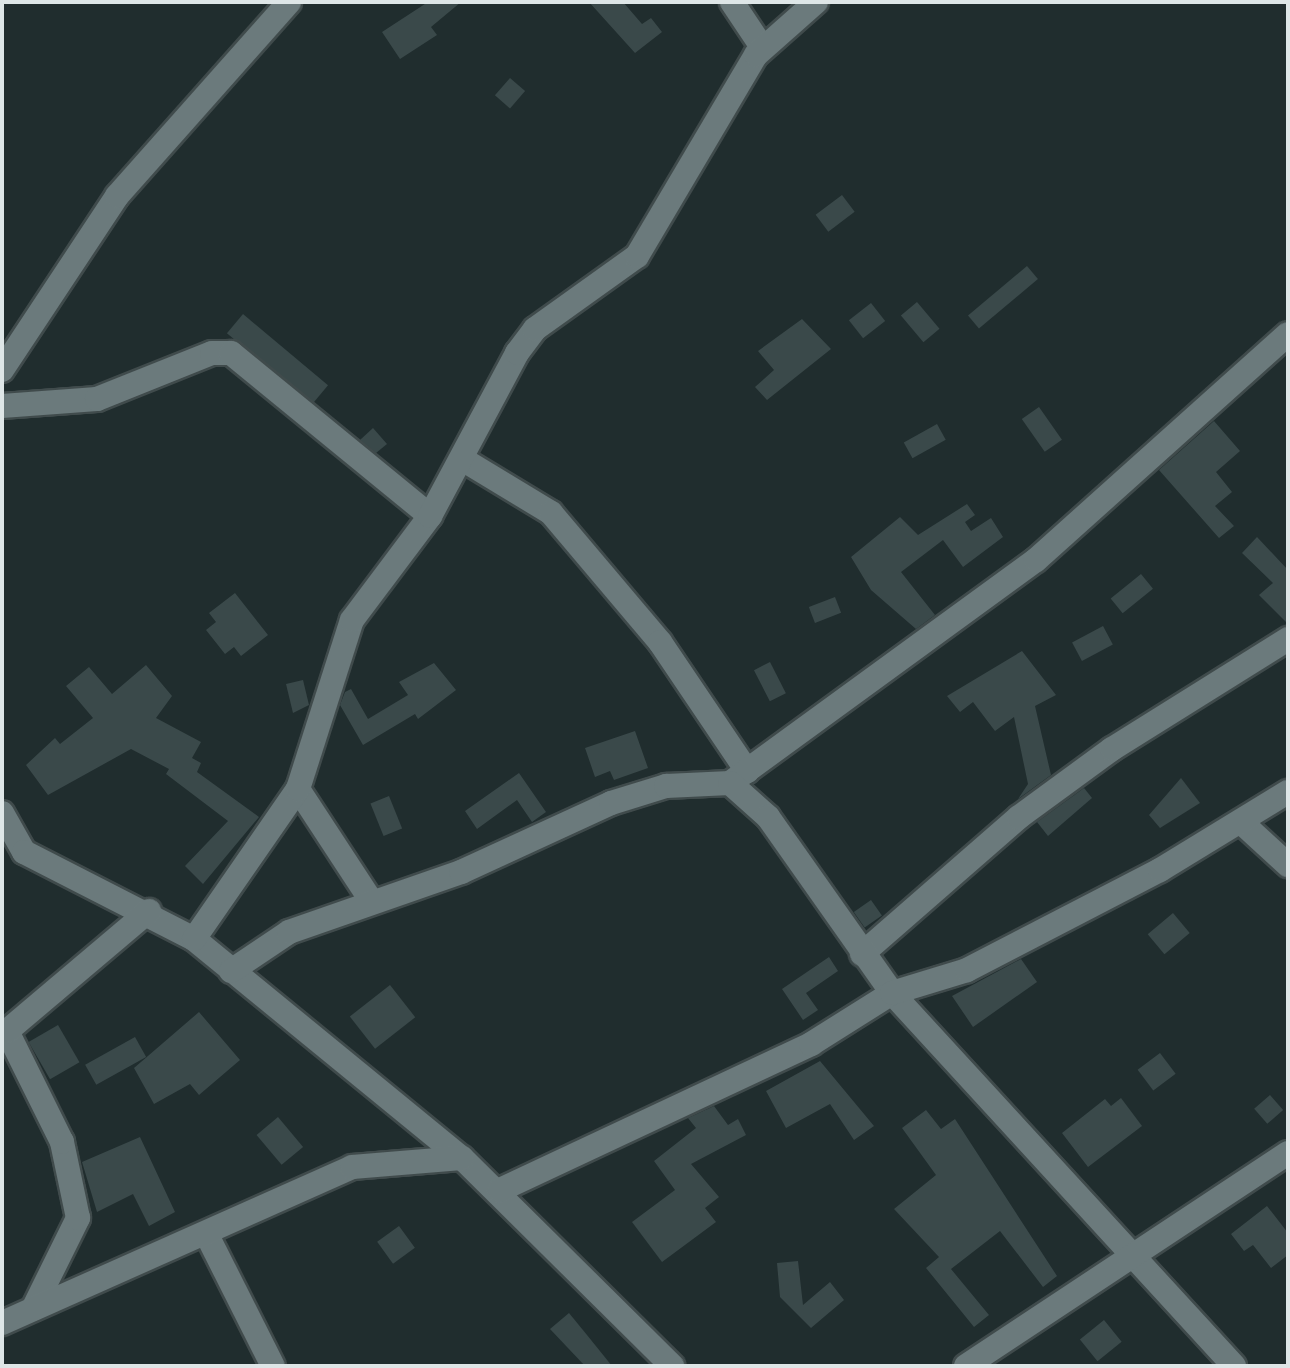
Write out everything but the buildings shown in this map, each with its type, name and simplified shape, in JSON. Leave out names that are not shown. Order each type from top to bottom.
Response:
[{"type":"street","points":[[2,370],[117,196],[289,2]]},
{"type":"street","points":[[732,2],[762,47]]},
{"type":"street","points":[[194,939],[298,789],[348,630],[430,516],[530,335],[643,249],[762,47],[816,2]]},
{"type":"street","points":[[231,971],[289,932],[461,872],[611,803],[666,786],[738,777],[1036,560],[1288,334]]},
{"type":"street","points":[[2,406],[97,399],[212,353],[231,353],[430,516]]},
{"type":"street","points":[[462,459],[543,504],[653,632],[738,777],[892,993],[1234,1366]]},
{"type":"street","points":[[862,954],[1019,817],[1288,639]]},
{"type":"street","points":[[298,789],[372,902]]},
{"type":"street","points":[[500,1190],[811,1044],[892,993],[967,970],[1241,822],[1288,792]]},
{"type":"street","points":[[2,813],[24,852],[149,911],[194,939],[462,1158],[500,1190],[672,1366]]},
{"type":"street","points":[[1241,822],[1288,865]]},
{"type":"street","points":[[33,1309],[78,1218],[62,1142],[7,1031],[149,911]]},
{"type":"street","points":[[966,1366],[1132,1258],[1213,1196],[1288,1153]]},
{"type":"street","points":[[2,1323],[208,1237],[365,1163],[462,1158]]},
{"type":"street","points":[[208,1237],[273,1366]]}]
